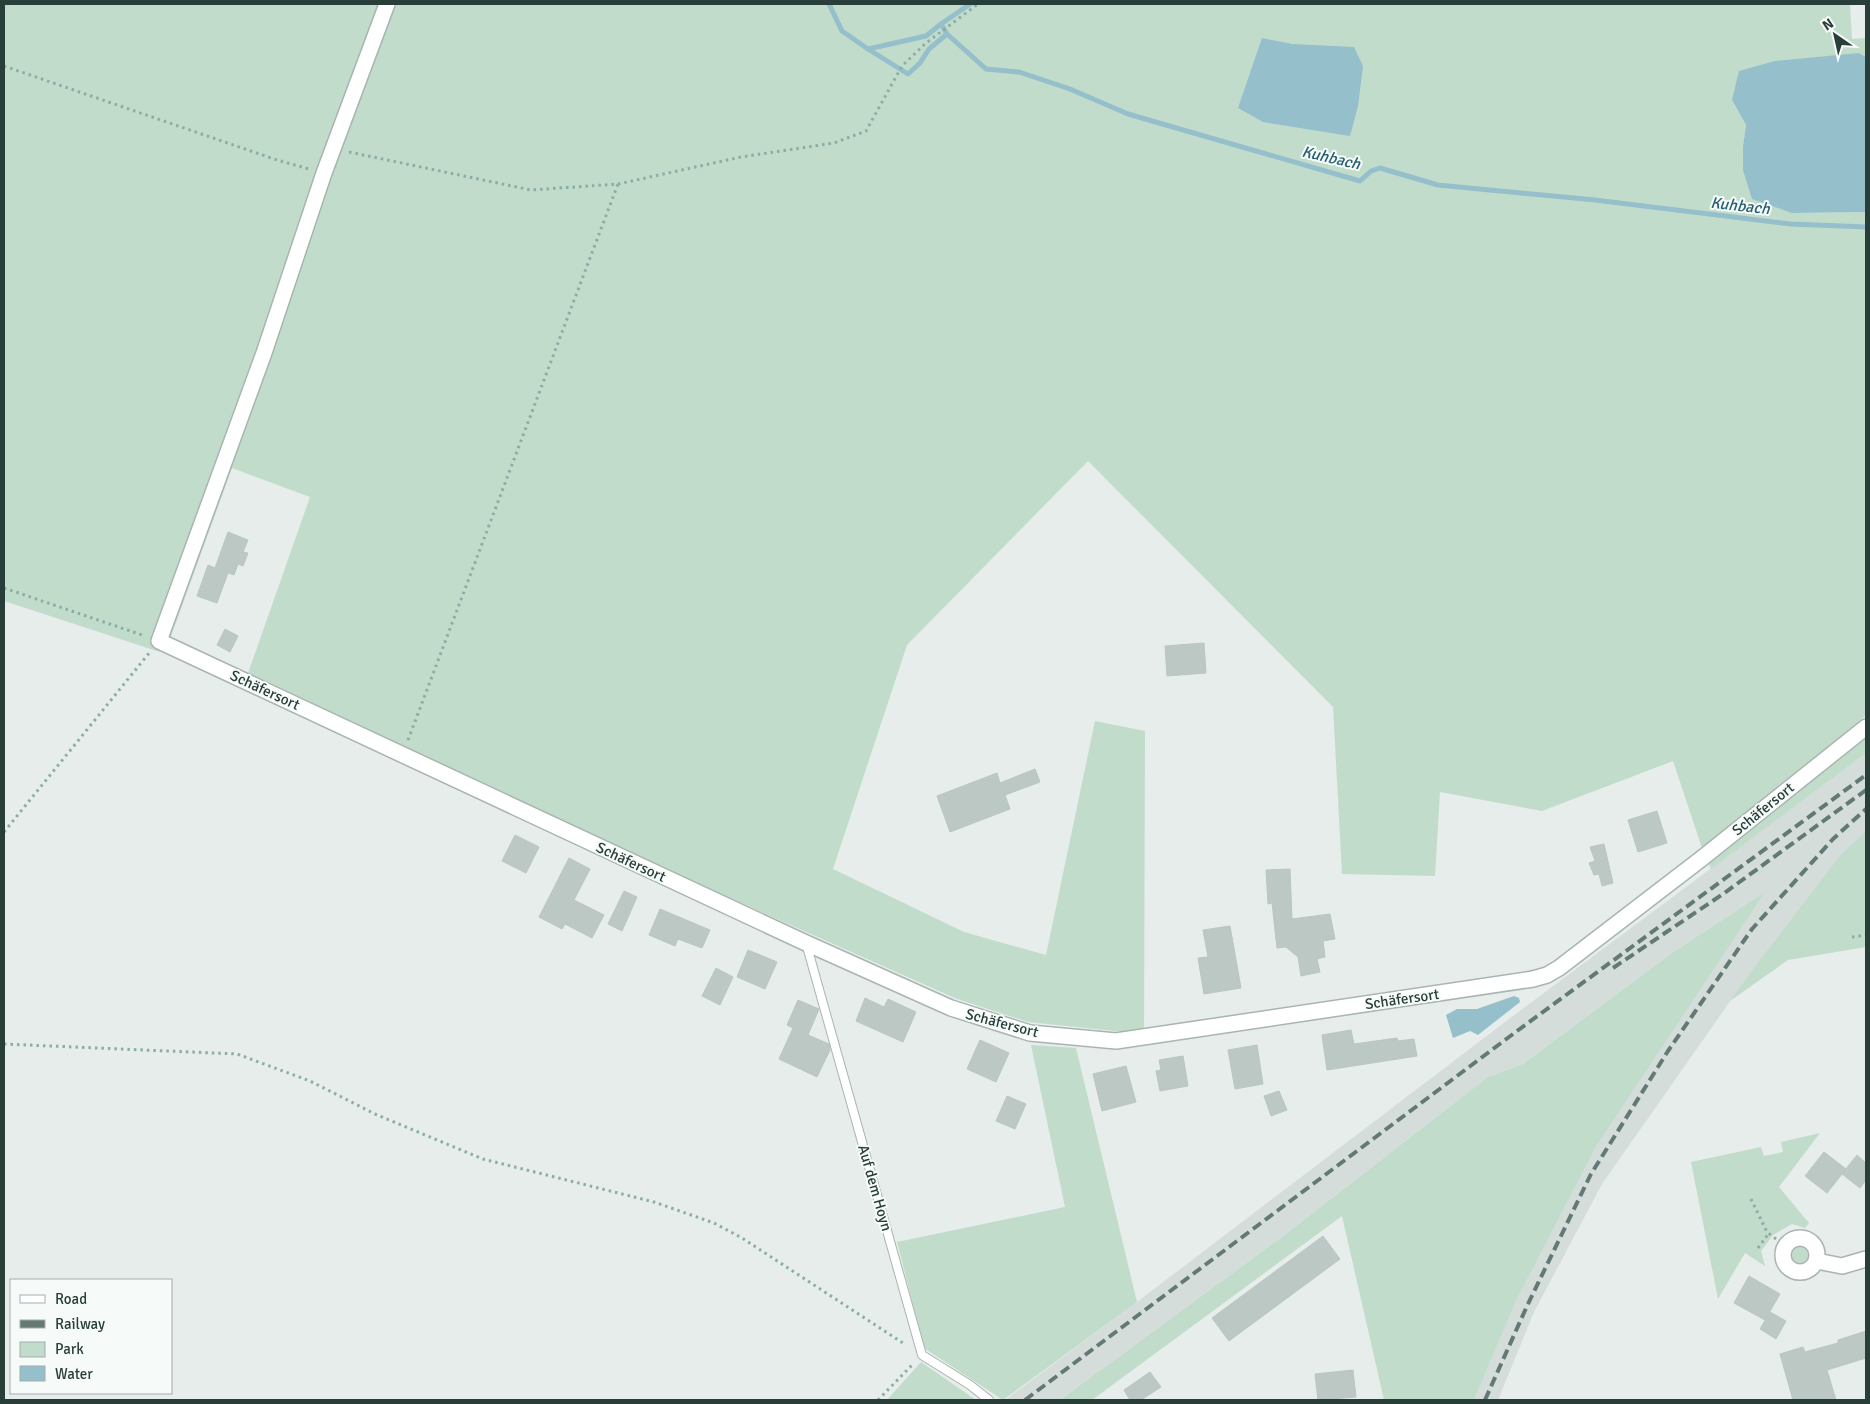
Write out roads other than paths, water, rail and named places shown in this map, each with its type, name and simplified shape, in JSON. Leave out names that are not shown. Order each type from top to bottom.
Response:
[{"type":"street","name":"Schäfersort","points":[[387,4],[324,173],[264,353],[159,640],[806,943],[951,1008],[1030,1033],[1116,1041],[1546,976],[1701,859],[1866,727]]},
{"type":"street","points":[[1797,1238],[1811,1241],[1816,1247],[1817,1261],[1807,1272],[1792,1271],[1783,1260],[1785,1246],[1797,1238]]},
{"type":"street","points":[[1817,1261],[1842,1266],[1866,1259]]},
{"type":"lane","name":"Auf dem Hoyn","points":[[806,943],[922,1355],[970,1385],[989,1400]]},
{"type":"water","points":[[1262,38],[1293,44],[1354,47],[1363,66],[1358,106],[1350,136],[1263,122],[1238,108]]},
{"type":"water","points":[[1859,53],[1866,57],[1866,212],[1792,213],[1752,199],[1743,170],[1743,146],[1746,125],[1732,100],[1739,71],[1775,61]]},
{"type":"water","points":[[1514,996],[1519,998],[1520,1002],[1478,1035],[1470,1031],[1453,1038],[1446,1015],[1457,1009],[1477,1009]]},
{"type":"waterway","points":[[829,4],[842,31],[868,49],[926,36],[941,24]]},
{"type":"waterway","name":"Kuhbach","points":[[970,4],[941,24],[947,34],[986,69],[1019,72],[1070,89],[1128,114],[1360,181],[1371,171],[1380,168],[1438,185],[1595,200],[1791,224],[1866,227]]},
{"type":"waterway","points":[[868,49],[908,74],[920,63],[929,49],[947,34]]},
{"type":"railway","points":[[1025,1400],[1517,1031],[1866,775]]},
{"type":"railway","points":[[1613,968],[1723,894],[1866,790]]},
{"type":"railway","points":[[1485,1400],[1527,1306],[1591,1174],[1668,1051],[1752,929],[1833,839],[1866,809]]}]
